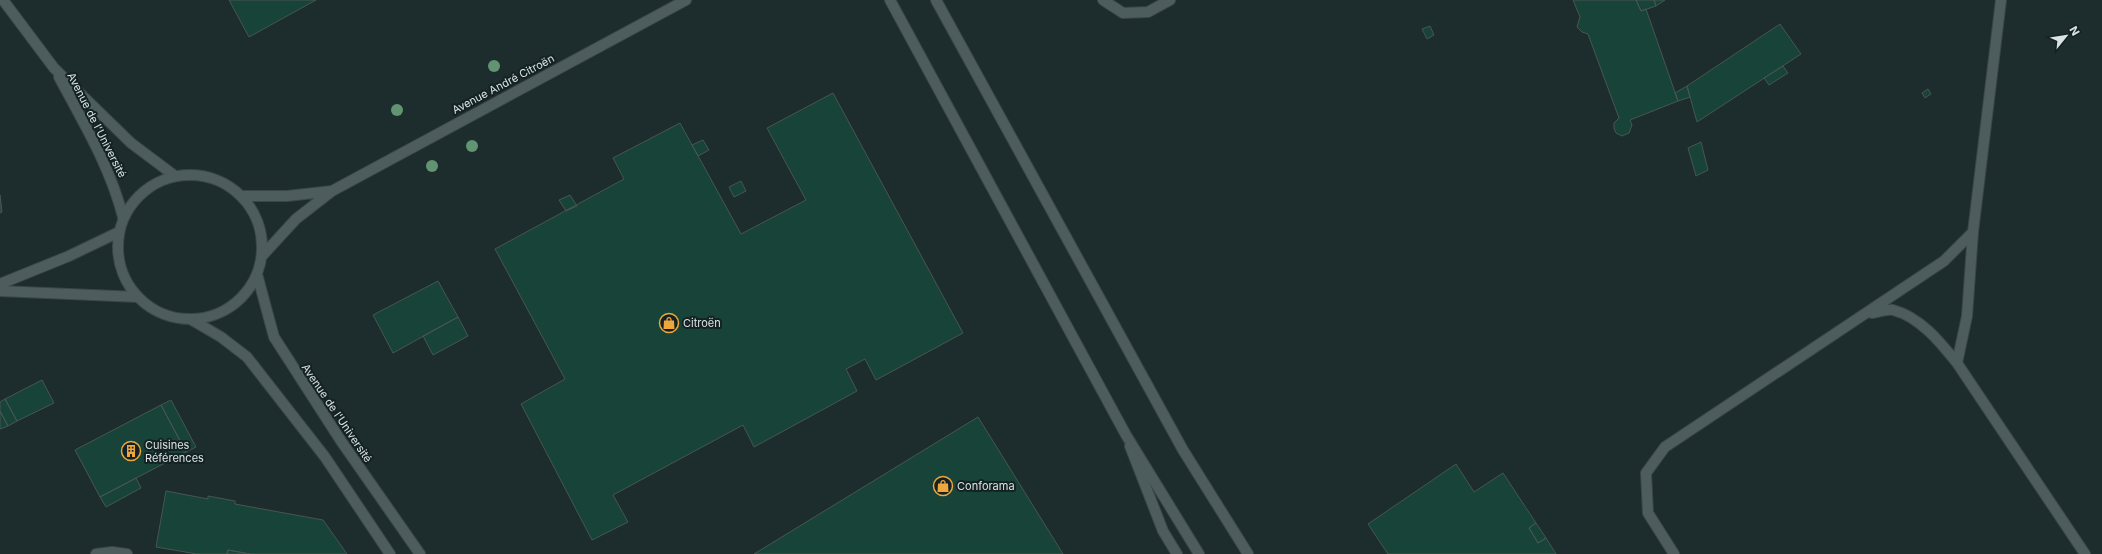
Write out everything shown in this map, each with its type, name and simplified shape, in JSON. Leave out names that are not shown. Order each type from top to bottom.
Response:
[{"type":"main road","name":"Avenue de l'Université","points":[[3,0],[54,68],[105,163],[117,194],[123,217]]},
{"type":"main road","name":"Avenue André Citroën","points":[[262,256],[296,219],[332,191],[686,0]]},
{"type":"main road","points":[[890,0],[1126,435],[1199,554]]},
{"type":"main road","points":[[936,0],[1183,450],[1248,554]]},
{"type":"main road","points":[[1103,0],[1123,13],[1148,12],[1170,0]]},
{"type":"main road","points":[[1957,363],[1967,316],[1973,232],[2001,0]]},
{"type":"main road","name":"Avenue de l'Université","points":[[54,68],[131,143],[175,176]]},
{"type":"main road","points":[[189,174],[217,180],[230,186],[241,196],[252,208],[258,223],[262,239],[262,256],[257,274],[247,292],[231,307],[213,316],[192,320],[168,317],[148,306],[132,292],[122,274],[117,253],[118,232],[123,217],[132,202],[144,190],[158,181],[189,174]]},
{"type":"main road","name":"Avenue André Citroën","points":[[241,196],[287,196],[332,191]]},
{"type":"main road","points":[[0,284],[69,256],[118,232]]},
{"type":"main road","points":[[1674,554],[1648,513],[1646,473],[1665,447],[1944,261],[1973,232]]},
{"type":"main road","name":"Avenue de l'Université","points":[[257,274],[274,337],[341,441],[420,554]]},
{"type":"main road","points":[[0,290],[138,297]]},
{"type":"main road","points":[[1868,313],[1892,310],[1911,318],[1937,339],[1957,363],[2085,554]]},
{"type":"main road","points":[[192,320],[222,337],[247,357],[325,457],[390,554]]},
{"type":"main road","points":[[1126,435],[1163,532],[1177,554]]},
{"type":"main road","points":[[96,554],[112,552],[127,554]]},
{"type":"building","points":[[229,0],[316,0],[249,37]]},
{"type":"building","points":[[1573,0],[1636,0],[1641,11],[1646,9],[1678,101],[1630,120],[1632,125],[1629,133],[1622,136],[1616,133],[1614,123],[1619,118],[1588,34],[1582,32],[1577,27],[1580,17]]},
{"type":"building","points":[[1636,0],[1654,0],[1656,6],[1641,11]]},
{"type":"building","points":[[1654,0],[1665,0],[1656,6]]},
{"type":"building","points":[[1780,24],[1801,54],[1697,122],[1687,86]]},
{"type":"building","points":[[1430,26],[1434,35],[1427,39],[1422,29]]},
{"type":"building","points":[[1783,66],[1788,73],[1769,85],[1764,78]]},
{"type":"building","points":[[1687,86],[1690,97],[1678,101],[1675,93]]},
{"type":"building","points":[[1928,89],[1931,94],[1925,98],[1922,93]]},
{"type":"building","points":[[833,93],[963,333],[876,380],[865,359],[846,369],[857,391],[754,447],[743,425],[613,495],[628,522],[592,540],[521,404],[565,379],[495,249],[624,179],[613,158],[680,123],[741,234],[806,200],[767,128]]},
{"type":"building","points":[[703,140],[709,150],[698,156],[692,145]]},
{"type":"building","points":[[1701,142],[1708,170],[1696,176],[1688,148]]},
{"type":"building","points":[[741,181],[746,191],[734,197],[729,187]]},
{"type":"building","points":[[0,195],[2,212],[0,213]]},
{"type":"building","points":[[570,195],[577,206],[566,211],[559,200]]},
{"type":"building","points":[[438,281],[458,317],[393,353],[373,315]]},
{"type":"building","points":[[458,317],[468,336],[433,355],[423,336]]},
{"type":"building","points":[[42,380],[54,403],[17,421],[5,399]]},
{"type":"building","points":[[5,399],[17,421],[8,426],[0,411],[0,402]]},
{"type":"building","points":[[171,400],[196,447],[186,452],[161,405]]},
{"type":"building","name":"Cuisines Références","points":[[161,405],[186,452],[100,497],[75,450]]},
{"type":"building","points":[[0,411],[8,426],[0,429]]},
{"type":"building","name":"Conforama","points":[[978,417],[1063,554],[754,554]]},
{"type":"building","points":[[1456,464],[1474,492],[1503,473],[1536,523],[1529,528],[1538,543],[1546,538],[1556,554],[1388,554],[1368,524]]},
{"type":"building","points":[[136,478],[141,488],[106,507],[100,497]]},
{"type":"building","points":[[166,491],[208,499],[208,496],[235,501],[235,504],[323,520],[347,554],[250,554],[228,550],[227,554],[197,554],[156,547]]},
{"type":"building","points":[[1536,523],[1546,538],[1538,543],[1529,528]]},
{"type":"building","points":[[228,550],[250,554],[227,554]]},
{"type":"place","name":"Citroën","points":[[669,323]]},
{"type":"place","name":"Cuisines Références","points":[[131,451]]},
{"type":"place","name":"Conforama","points":[[943,486]]}]
